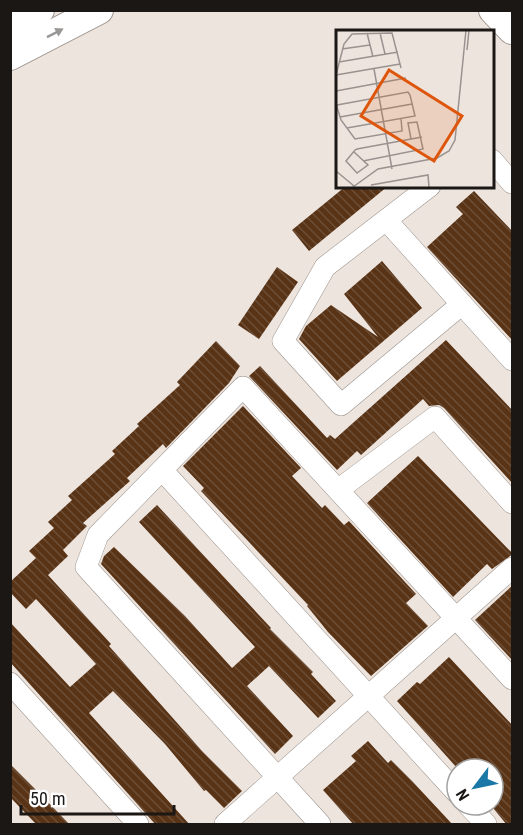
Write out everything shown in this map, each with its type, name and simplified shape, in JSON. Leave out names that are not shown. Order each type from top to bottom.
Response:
[{"type":"main road","points":[[10,26],[40,10]]},
{"type":"main road","points":[[10,56],[99,10]]},
{"type":"main road","points":[[494,10],[513,30]]},
{"type":"street","points":[[493,161],[513,183]]},
{"type":"street","points":[[428,188],[387,222],[325,267],[283,341],[342,405],[462,304]]},
{"type":"street","points":[[387,222],[513,360]]},
{"type":"street","points":[[320,825],[86,567],[98,535],[243,387],[513,679]]},
{"type":"street","points":[[338,490],[435,417],[513,503]]},
{"type":"street","points":[[162,470],[445,780]]},
{"type":"street","points":[[225,825],[513,568]]},
{"type":"street","points":[[10,683],[138,825]]},
{"type":"building","points":[[344,188],[386,188],[309,251],[292,230]]},
{"type":"building","points":[[474,191],[513,232],[513,341],[427,247],[463,214],[456,207]]},
{"type":"building","points":[[382,261],[422,308],[337,381],[299,339],[306,326],[331,305],[378,337],[344,294]]},
{"type":"building","points":[[277,267],[298,282],[259,339],[238,325]]},
{"type":"building","points":[[446,340],[513,411],[513,484],[444,408],[439,405],[429,406],[423,399],[361,455],[357,451],[337,470],[249,376],[260,366],[327,438],[330,435],[335,439]]},
{"type":"building","points":[[216,341],[240,366],[229,383],[166,448],[163,444],[127,478],[130,481],[83,523],[87,526],[63,550],[68,556],[48,575],[111,644],[109,646],[202,751],[242,791],[224,808],[206,790],[204,791],[165,744],[113,691],[89,713],[190,825],[156,825],[10,662],[10,622],[70,687],[96,664],[36,599],[26,609],[10,592],[10,582],[36,558],[29,551],[54,528],[48,522],[72,500],[68,496],[115,454],[112,451],[139,426],[137,424],[180,385],[177,382]]},
{"type":"building","points":[[243,406],[301,468],[292,476],[322,508],[325,505],[344,525],[349,521],[416,594],[406,603],[428,626],[371,676],[328,632],[308,605],[201,491],[204,488],[183,466]]},
{"type":"building","points":[[418,456],[513,554],[492,569],[487,564],[453,597],[367,503]]},
{"type":"building","points":[[157,505],[270,629],[313,672],[311,674],[336,701],[318,718],[269,666],[247,686],[293,736],[275,754],[101,564],[104,556],[114,547],[185,616],[232,668],[255,647],[139,522]]},
{"type":"building","points":[[513,585],[513,661],[475,620]]},
{"type":"building","points":[[449,657],[513,726],[513,825],[507,825],[500,817],[505,817],[505,757],[447,757],[397,701],[417,682],[420,684]]},
{"type":"building","points":[[368,741],[388,763],[391,760],[453,825],[354,825],[323,790],[356,761],[351,756]]},
{"type":"building","points":[[10,764],[70,825],[37,825],[10,797]]}]
